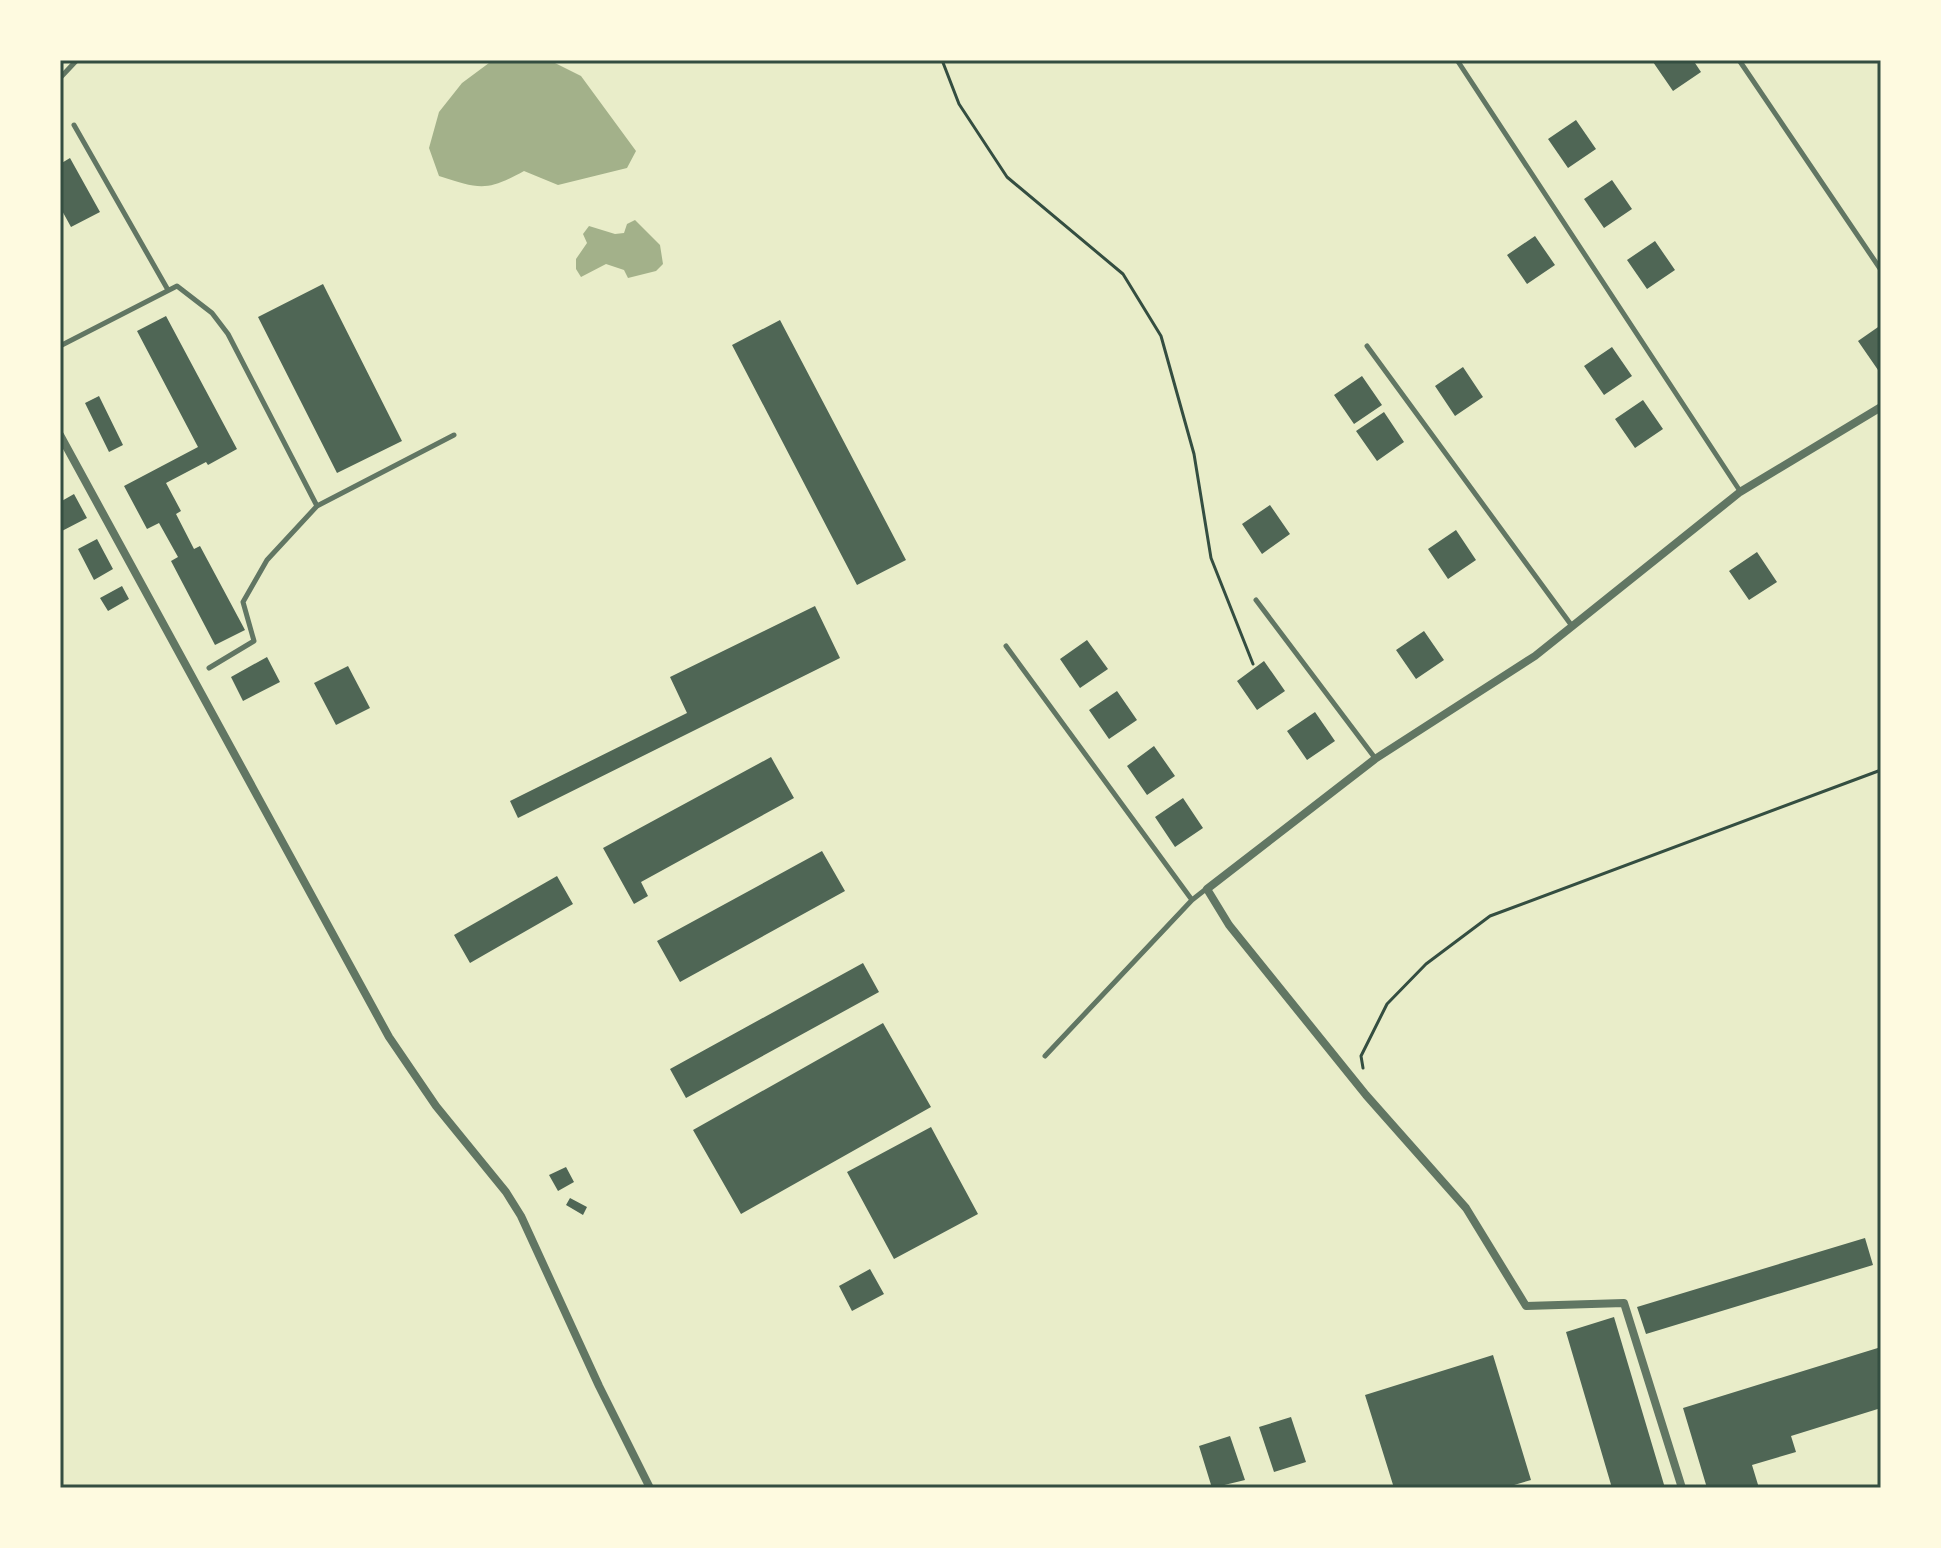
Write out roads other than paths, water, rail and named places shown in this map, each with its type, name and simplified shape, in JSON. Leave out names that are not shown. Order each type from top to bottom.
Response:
[{"type":"street","points":[[1682,1488],[1624,1303],[1526,1306],[1466,1208],[1366,1095],[1229,925],[1207,889],[1375,759],[1535,656],[1740,492],[1881,407]]},
{"type":"street","points":[[60,435],[389,1037],[436,1106],[506,1192],[521,1216],[650,1488]]},
{"type":"lane","points":[[60,78],[77,60]]},
{"type":"lane","points":[[1457,60],[1740,492]]},
{"type":"lane","points":[[1739,60],[1881,270]]},
{"type":"lane","points":[[74,125],[168,290]]},
{"type":"lane","points":[[60,346],[177,286],[212,313],[228,334],[317,506]]},
{"type":"lane","points":[[1367,346],[1572,626]]},
{"type":"lane","points":[[209,668],[254,641],[243,602],[267,560],[317,506],[454,435]]},
{"type":"lane","points":[[1256,600],[1375,759]]},
{"type":"lane","points":[[1006,646],[1192,900]]},
{"type":"lane","points":[[1045,1056],[1192,900],[1207,889]]}]
